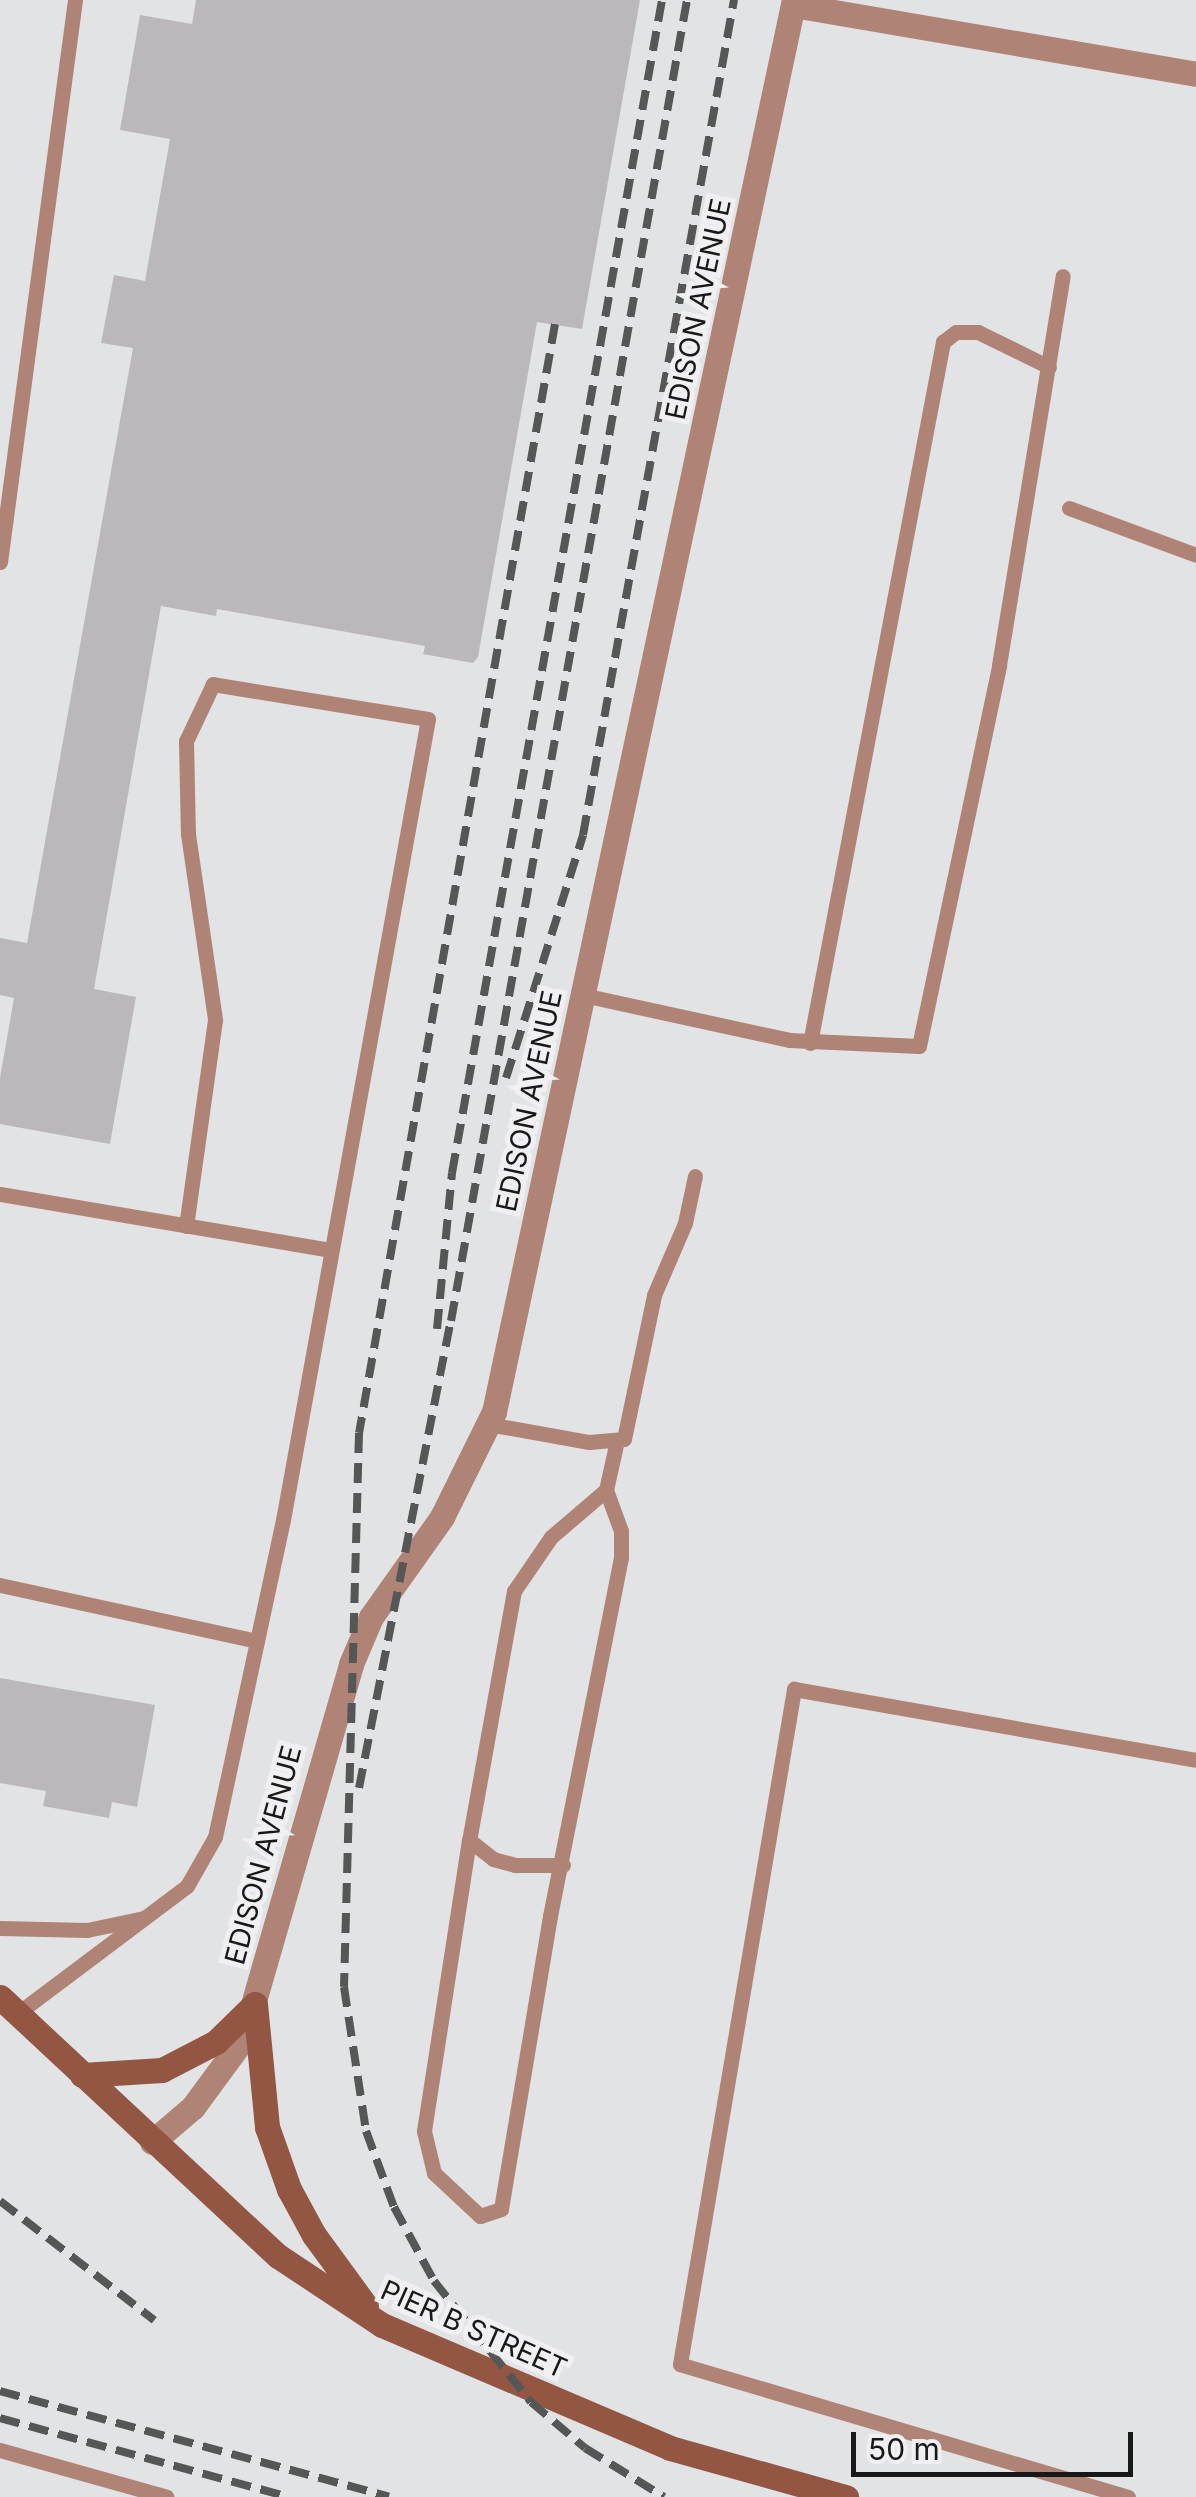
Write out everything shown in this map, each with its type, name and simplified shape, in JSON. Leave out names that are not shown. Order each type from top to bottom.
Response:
[{"type":"street","points":[[793,2],[1196,74]]},
{"type":"street","name":"EDISON AVENUE","points":[[152,2142],[222,2074],[255,2004],[316,1769],[351,1664],[372,1618],[442,1517],[488,1424],[793,2]]},
{"type":"street","points":[[82,2075],[162,2070],[216,2042],[255,2004]]},
{"type":"street","points":[[255,2004],[267,2127],[289,2188],[314,2235],[382,2326]]},
{"type":"street","name":"PIER B STREET","points":[[9,2005],[278,2256],[382,2326],[670,2448],[846,2497]]},
{"type":"lane","points":[[0,562],[75,0]]},
{"type":"lane","points":[[582,994],[810,1043],[918,1046],[999,665],[1063,276]]},
{"type":"lane","points":[[810,1043],[943,342],[956,332],[978,332],[1048,367]]},
{"type":"lane","points":[[1068,508],[1196,556]]},
{"type":"lane","points":[[9,2005],[152,1916],[188,1886],[211,1849],[257,1641],[428,719],[212,684],[186,741],[188,834],[216,1020],[186,1226]]},
{"type":"lane","points":[[606,1490],[551,1536],[514,1591],[469,1840],[424,2131],[434,2174],[480,2216],[501,2210],[621,1557],[621,1531],[606,1490],[616,1445],[629,1432],[654,1295],[685,1223],[695,1176]]},
{"type":"lane","points":[[0,1194],[331,1250]]},
{"type":"lane","points":[[488,1424],[616,1445]]},
{"type":"lane","points":[[0,1584],[257,1641]]},
{"type":"lane","points":[[1128,2497],[680,2364],[794,1689],[1196,1760]]},
{"type":"lane","points":[[469,1840],[493,1859],[515,1866],[563,1866]]},
{"type":"lane","points":[[0,1928],[87,1930],[152,1916]]},
{"type":"lane","points":[[0,2450],[166,2497]]},
{"type":"building","points":[[196,0],[640,0],[582,329],[537,322],[478,657],[473,663],[423,654],[425,646],[217,609],[216,616],[161,606],[94,989],[136,997],[110,1144],[0,1124],[0,1078],[14,998],[0,995],[0,938],[27,943],[133,348],[101,343],[114,275],[145,281],[170,139],[120,130],[140,15],[192,24]]},
{"type":"building","points":[[0,1678],[155,1705],[137,1807],[112,1802],[109,1818],[43,1806],[46,1791],[0,1783]]},
{"type":"railway","points":[[437,1329],[452,1173],[662,0]]},
{"type":"railway","points":[[359,1788],[451,1321],[687,0]]},
{"type":"railway","points":[[506,1078],[583,835],[734,0]]},
{"type":"railway","points":[[555,324],[359,1433],[344,1987],[366,2131],[394,2207],[434,2281],[531,2402],[585,2448],[664,2497]]},
{"type":"railway","points":[[0,2201],[154,2320]]},
{"type":"railway","points":[[0,2391],[389,2497]]},
{"type":"railway","points":[[0,2418],[288,2497]]}]
